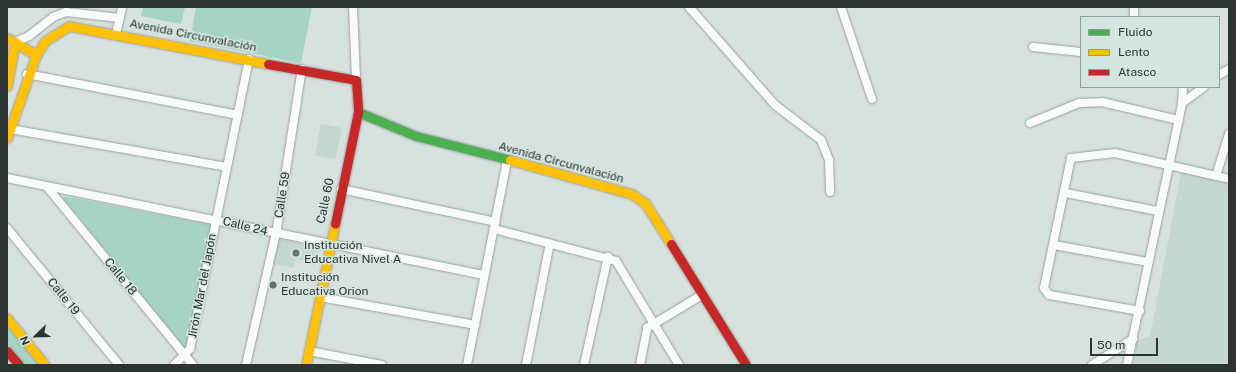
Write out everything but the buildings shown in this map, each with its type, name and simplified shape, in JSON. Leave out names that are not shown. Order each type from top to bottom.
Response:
[{"type":"street","points":[[53,17],[55,7]]},
{"type":"street","points":[[116,34],[122,7]]},
{"type":"street","points":[[353,7],[356,80]]},
{"type":"street","points":[[689,7],[775,105],[821,140],[829,160],[830,192]]},
{"type":"street","points":[[840,7],[872,99]]},
{"type":"street","points":[[11,40],[29,36],[53,17],[66,12],[88,12],[120,18]]},
{"type":"street","name":"Avenida Circunvalación","points":[[36,55],[46,41],[63,28],[116,34],[356,80]]},
{"type":"street","points":[[7,138],[28,74],[36,55],[11,40]]},
{"type":"street","points":[[7,86],[11,40]]},
{"type":"street","points":[[1033,47],[1080,52]]},
{"type":"street","name":"Jirón Mar del Japón","points":[[174,365],[185,356],[190,349],[249,59]]},
{"type":"street","points":[[1220,74],[1229,69]]},
{"type":"street","name":"Calle 59","points":[[246,365],[274,234],[302,70]]},
{"type":"street","points":[[28,74],[238,115]]},
{"type":"street","name":"Calle 60","points":[[306,365],[329,244],[358,112],[356,80]]},
{"type":"street","points":[[1127,365],[1140,312],[1158,211],[1182,103],[1183,88]]},
{"type":"street","points":[[1182,103],[1203,88]]},
{"type":"street","points":[[1030,123],[1079,103],[1102,102],[1178,120]]},
{"type":"street","name":"Avenida Circunvalación","points":[[358,112],[416,136],[507,161],[615,187],[645,203],[746,365]]},
{"type":"street","points":[[10,129],[227,167]]},
{"type":"street","points":[[1216,176],[1229,134]]},
{"type":"street","points":[[1140,312],[1049,295],[1044,288],[1066,193],[1069,162],[1071,158],[1078,155],[1115,153],[1229,179]]},
{"type":"street","points":[[467,365],[507,161]]},
{"type":"street","name":"Calle 24","points":[[7,178],[48,188],[216,219],[274,234],[484,275]]},
{"type":"street","name":"Calle 18","points":[[48,188],[193,365]]},
{"type":"street","points":[[341,188],[495,225],[550,243],[608,257],[616,261],[679,365]]},
{"type":"street","points":[[1066,193],[1158,211]]},
{"type":"street","name":"Calle 19","points":[[7,228],[120,365]]},
{"type":"street","points":[[526,365],[550,243]]},
{"type":"street","points":[[1054,245],[1148,262]]},
{"type":"street","points":[[584,365],[608,257]]},
{"type":"street","points":[[640,365],[647,328],[653,322],[702,295]]},
{"type":"street","points":[[320,297],[475,325]]},
{"type":"street","points":[[7,318],[45,365]]},
{"type":"street","points":[[1092,365],[1133,339]]},
{"type":"street","points":[[7,351],[19,365]]},
{"type":"street","points":[[309,351],[382,365]]},
{"type":"shaded area","points":[[321,124],[342,128],[336,159],[315,155]]},
{"type":"shaded area","points":[[1182,168],[1229,180],[1229,365],[1133,365],[1137,341],[1150,336]]},
{"type":"shaded area","name":"Institución Educativa Nivel A","points":[[277,239],[319,247],[316,263],[296,259],[294,268],[272,264]]},
{"type":"green space","points":[[143,7],[185,7],[181,24],[141,16]]},
{"type":"green space","points":[[196,7],[312,7],[301,63],[190,41]]},
{"type":"green space","points":[[64,196],[213,225],[187,348],[185,349],[63,198]]},
{"type":"green space","points":[[7,326],[40,365],[24,365],[7,344]]},
{"type":"traffic: fast","points":[[358,112],[416,136],[510,160]]},
{"type":"traffic: slow","points":[[7,138],[36,55],[45,41],[69,26],[268,64]]},
{"type":"traffic: slow","points":[[7,38],[36,55]]},
{"type":"traffic: slow","points":[[7,86],[15,42]]},
{"type":"traffic: slow","points":[[510,160],[632,194],[645,203],[671,244]]},
{"type":"traffic: slow","points":[[306,365],[335,224]]},
{"type":"traffic: slow","points":[[7,318],[45,365]]},
{"type":"traffic: jam","points":[[268,64],[356,80],[358,112],[335,224]]},
{"type":"traffic: jam","points":[[671,244],[746,365]]},
{"type":"traffic: jam","points":[[7,351],[19,365]]},
{"type":"place","name":"Institución Educativa Nivel A","points":[[296,253]]},
{"type":"place","name":"Institución Educativa Orion","points":[[273,285]]}]
